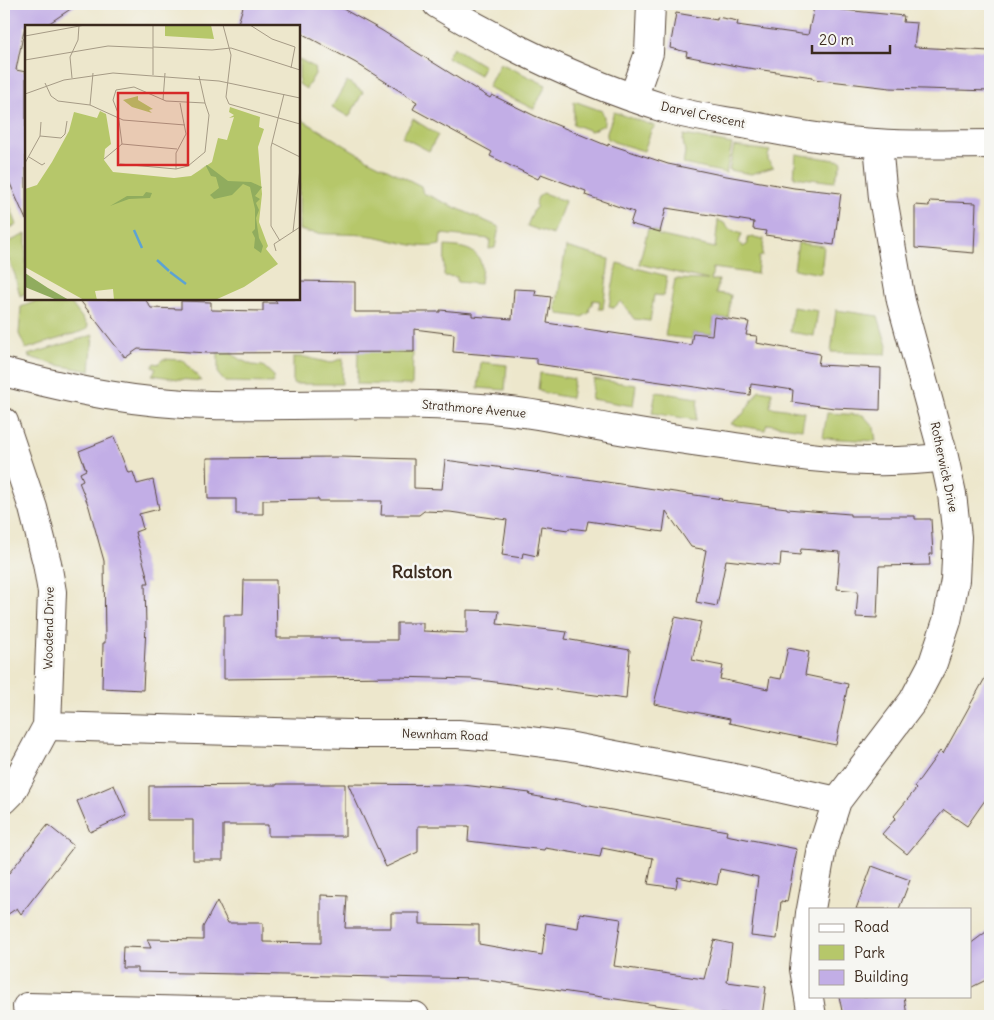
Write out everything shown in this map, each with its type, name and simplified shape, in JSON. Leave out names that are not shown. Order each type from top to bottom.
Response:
[{"type":"street","name":"Darvel Crescent","points":[[436,4],[522,52],[633,98],[681,113],[779,131],[878,144],[990,144]]},
{"type":"street","points":[[633,98],[649,53],[651,4]]},
{"type":"street","name":"Rotherwick Drive","points":[[811,908],[822,848],[837,801],[913,701],[933,663],[944,629],[955,580],[957,537],[952,494],[901,301],[883,198],[878,144]]},
{"type":"street","name":"Strathmore Avenue","points":[[4,372],[62,388],[159,402],[210,405],[444,405],[511,411],[696,442],[840,461],[884,463],[944,458]]},
{"type":"street","name":"Woodend Drive","points":[[4,422],[33,508],[47,563],[52,592],[47,726],[11,793],[4,800]]},
{"type":"street","name":"Newnham Road","points":[[47,726],[458,734],[506,738],[587,750],[729,777],[837,801]]},
{"type":"street","points":[[809,922],[804,969],[812,1016]]},
{"type":"street","points":[[27,1007],[415,1016]]},
{"type":"green space","points":[[453,47],[484,66],[480,75],[447,57]]},
{"type":"green space","points":[[300,60],[314,67],[315,74],[306,89],[300,85]]},
{"type":"green space","points":[[500,63],[546,85],[534,109],[488,87]]},
{"type":"green space","points":[[347,81],[363,92],[349,117],[332,107]]},
{"type":"green space","points":[[574,101],[602,111],[604,125],[591,131],[573,124]]},
{"type":"green space","points":[[614,112],[655,126],[651,131],[644,151],[607,138],[607,132]]},
{"type":"green space","points":[[300,119],[369,160],[421,186],[423,193],[499,227],[495,248],[489,249],[490,239],[441,234],[440,245],[421,246],[374,236],[315,233],[300,230]]},
{"type":"green space","points":[[413,119],[438,135],[429,151],[402,137]]},
{"type":"green space","points":[[684,135],[732,144],[726,173],[683,164],[685,152]]},
{"type":"green space","points":[[734,146],[770,151],[768,160],[774,167],[751,174],[729,170]]},
{"type":"green space","points":[[796,154],[842,161],[834,182],[794,177]]},
{"type":"green space","points":[[4,190],[17,225],[4,230]]},
{"type":"green space","points":[[543,193],[565,201],[553,235],[527,226],[534,209],[537,207],[535,205],[538,197]]},
{"type":"green space","points":[[718,220],[729,229],[742,234],[739,242],[743,247],[748,244],[747,238],[764,239],[757,274],[713,268],[711,280],[719,280],[716,293],[731,295],[728,318],[714,318],[712,335],[693,333],[692,339],[665,336],[675,279],[708,280],[639,264],[648,229],[659,232],[658,235],[715,248]]},
{"type":"green space","points":[[25,234],[25,294],[20,296],[15,275],[4,244]]},
{"type":"green space","points":[[798,243],[824,246],[821,274],[794,269]]},
{"type":"green space","points":[[445,246],[466,249],[476,254],[482,266],[480,284],[457,282],[457,277],[444,276]]},
{"type":"green space","points":[[566,247],[609,259],[603,309],[599,309],[600,301],[593,300],[589,313],[582,317],[559,314],[556,308]]},
{"type":"green space","points":[[617,263],[667,276],[664,296],[654,295],[650,321],[634,319],[621,301],[614,308],[609,306]]},
{"type":"green space","points":[[39,300],[77,300],[71,303],[88,326],[86,330],[26,349],[19,334],[21,307]]},
{"type":"green space","points":[[793,307],[818,311],[814,336],[790,332]]},
{"type":"green space","points":[[836,310],[878,316],[887,346],[886,354],[831,352]]},
{"type":"green space","points":[[93,335],[90,371],[57,365],[29,357],[28,355]]},
{"type":"green space","points":[[218,340],[226,340],[231,353],[239,359],[252,365],[263,366],[274,376],[273,383],[225,382],[218,374]]},
{"type":"green space","points":[[358,351],[413,352],[412,385],[357,384]]},
{"type":"green space","points":[[293,357],[305,357],[330,363],[343,358],[342,384],[293,384]]},
{"type":"green space","points":[[163,359],[183,360],[202,381],[152,375],[156,369],[152,367],[154,363],[158,364]]},
{"type":"green space","points":[[481,362],[507,365],[505,390],[478,388]]},
{"type":"green space","points":[[540,373],[574,379],[571,398],[544,393],[538,389]]},
{"type":"green space","points":[[594,379],[636,385],[633,406],[591,399]]},
{"type":"green space","points":[[759,390],[772,392],[770,407],[805,412],[802,429],[767,424],[765,430],[730,424],[743,414]]},
{"type":"green space","points":[[656,392],[698,398],[696,420],[652,413]]},
{"type":"green space","points":[[827,413],[863,415],[874,427],[876,441],[823,438]]},
{"type":"building","points":[[4,4],[78,4],[46,25],[25,25],[16,70],[25,72],[25,218],[4,170]]},
{"type":"building","points":[[244,4],[334,4],[381,30],[490,98],[492,95],[535,116],[608,146],[608,144],[668,164],[721,175],[794,188],[841,193],[834,245],[765,235],[766,231],[753,229],[754,222],[666,208],[660,232],[630,224],[634,212],[585,195],[586,191],[541,174],[538,179],[490,156],[492,152],[413,109],[417,102],[356,63],[300,33],[300,25],[237,25]]},
{"type":"building","points":[[814,7],[904,16],[903,22],[917,23],[914,47],[990,51],[990,91],[890,88],[813,79],[813,77],[741,67],[686,56],[687,52],[670,48],[676,13],[717,20],[717,17],[738,21],[737,25],[808,35]]},
{"type":"building","points":[[930,201],[976,203],[974,253],[915,248],[915,205],[929,206]]},
{"type":"building","points":[[300,281],[355,282],[355,312],[440,312],[440,310],[472,313],[472,316],[512,319],[514,289],[536,290],[535,295],[551,297],[547,323],[691,345],[693,333],[712,335],[714,317],[749,322],[746,335],[757,336],[756,343],[820,354],[818,365],[881,368],[880,410],[834,408],[792,402],[793,390],[751,384],[750,395],[537,364],[537,359],[453,352],[454,334],[414,329],[414,352],[208,353],[138,349],[125,358],[80,300],[146,300],[151,308],[181,309],[181,301],[211,302],[211,310],[263,311],[263,303],[277,303],[276,300],[300,300]]},
{"type":"building","points":[[114,437],[128,473],[133,472],[137,484],[153,480],[159,509],[139,514],[143,529],[135,532],[149,583],[145,583],[146,626],[143,690],[102,688],[103,643],[105,643],[104,561],[89,507],[79,482],[83,480],[80,473],[86,470],[79,451]]},
{"type":"building","points":[[341,457],[414,459],[414,488],[442,489],[445,460],[787,509],[850,514],[850,516],[915,516],[915,519],[931,519],[933,554],[929,554],[930,565],[879,566],[877,618],[856,617],[858,591],[837,589],[840,552],[801,549],[800,555],[781,553],[780,566],[726,560],[717,606],[696,602],[706,550],[691,547],[666,511],[663,532],[588,521],[586,530],[569,528],[568,530],[541,526],[537,556],[523,553],[522,558],[502,555],[507,520],[450,512],[424,511],[419,515],[381,515],[382,501],[318,501],[318,499],[263,500],[263,514],[236,514],[236,499],[208,499],[207,458]]},
{"type":"building","points":[[244,580],[276,580],[277,638],[397,640],[397,623],[423,623],[423,631],[467,633],[467,610],[499,611],[497,624],[567,632],[565,639],[630,650],[626,699],[472,679],[396,677],[224,679],[224,615],[243,615]]},
{"type":"building","points":[[675,617],[701,622],[692,660],[723,666],[720,679],[768,689],[770,677],[781,679],[788,648],[809,652],[805,675],[848,684],[836,745],[729,723],[730,719],[654,704]]},
{"type":"building","points":[[990,669],[990,793],[967,826],[944,810],[907,854],[882,834],[896,818],[894,816],[916,789],[914,787],[940,751],[943,754]]},
{"type":"building","points":[[345,784],[345,836],[268,836],[268,825],[223,825],[223,860],[193,860],[193,820],[149,820],[149,786]]},
{"type":"building","points":[[348,784],[463,785],[530,793],[529,795],[727,831],[726,835],[797,849],[787,902],[781,901],[777,939],[751,936],[758,877],[720,869],[717,885],[678,877],[676,888],[648,884],[653,858],[602,848],[600,857],[545,848],[544,850],[468,841],[469,826],[418,826],[418,852],[386,867]]},
{"type":"building","points":[[114,785],[127,815],[90,832],[77,801]]},
{"type":"building","points":[[48,825],[74,846],[21,914],[17,908],[4,917],[4,879]]},
{"type":"building","points":[[872,866],[910,880],[899,908],[856,908]]},
{"type":"building","points":[[321,895],[347,896],[345,928],[391,928],[391,913],[420,913],[420,924],[479,925],[479,944],[542,955],[546,923],[578,928],[580,913],[621,919],[614,966],[704,979],[714,940],[732,944],[727,982],[766,987],[762,1016],[717,1014],[480,979],[138,972],[138,968],[122,968],[123,947],[151,948],[147,939],[203,940],[203,927],[217,901],[228,923],[263,923],[263,942],[321,943]]},
{"type":"building","points":[[990,929],[990,978],[972,987],[972,942]]},
{"type":"building","points":[[839,998],[904,998],[907,1016],[843,1016]]},
{"type":"district","name":"Ralston","points":[[422,572]]}]
